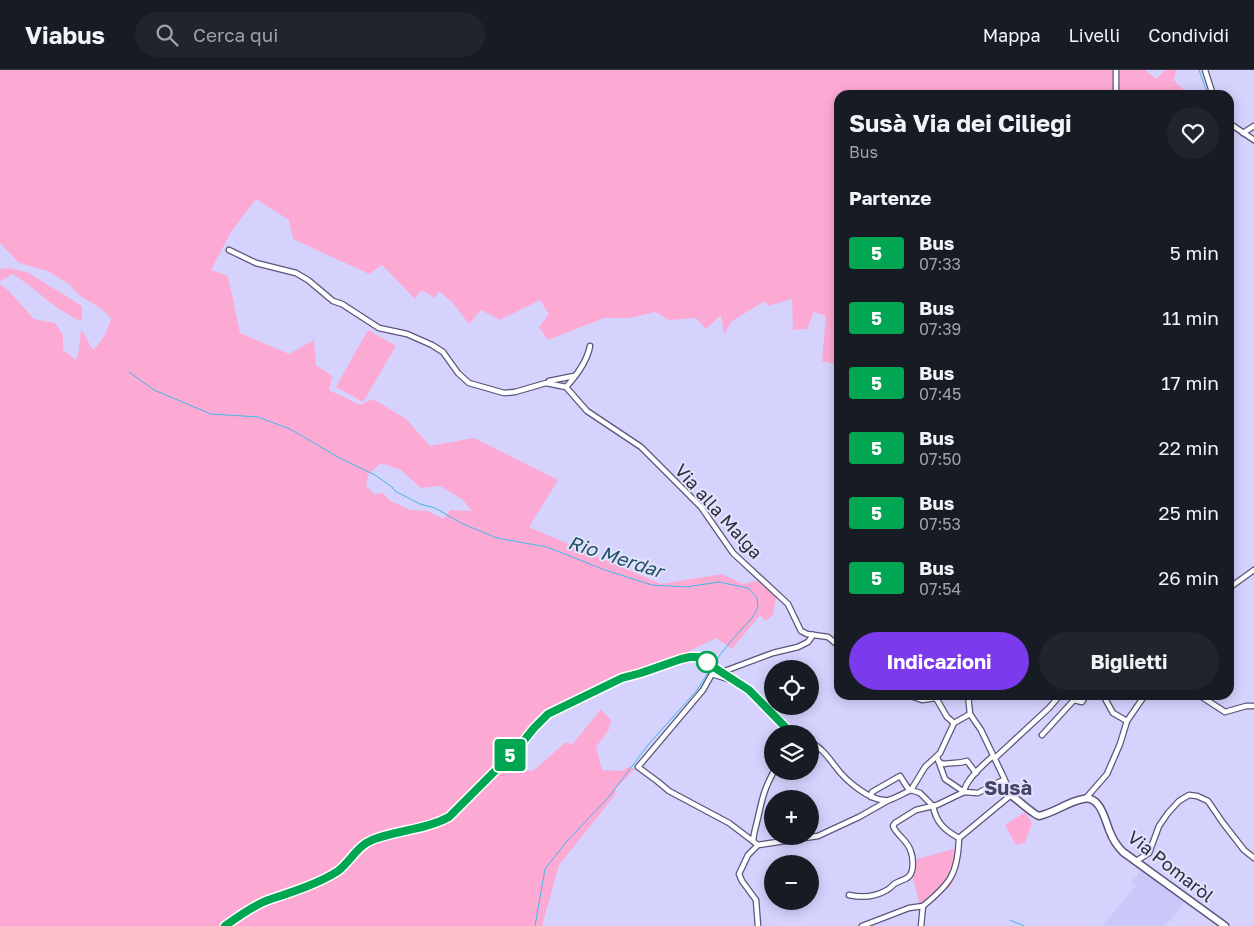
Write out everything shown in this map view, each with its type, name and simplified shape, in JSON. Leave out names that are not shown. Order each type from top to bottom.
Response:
[{"type":"street","points":[[1116,70],[1116,90]]},
{"type":"street","points":[[1205,70],[1211,90]]},
{"type":"street","points":[[1243,133],[1254,126]]},
{"type":"street","points":[[1234,127],[1253,140]]},
{"type":"street","points":[[230,250],[256,263],[296,273],[308,280],[333,301],[342,304],[379,328],[406,334],[427,342],[443,352],[458,373],[469,383],[504,393],[515,392],[546,382],[575,376]]},
{"type":"street","points":[[546,382],[566,386],[581,369],[590,346]]},
{"type":"street","name":"Via alla Malga","points":[[566,386],[587,411],[641,447],[701,507],[733,553],[788,604],[801,631],[828,637],[834,642]]},
{"type":"street","points":[[1234,584],[1254,570]]},
{"type":"street","points":[[722,672],[772,653],[798,647],[808,642],[813,635]]},
{"type":"street","points":[[225,926],[239,915],[270,899],[299,889],[337,871],[361,847],[372,840],[449,817],[518,748],[543,718],[622,678],[681,659],[698,657],[758,698],[784,725]]},
{"type":"street","points":[[732,667],[733,680]]},
{"type":"street","points":[[733,680],[712,674],[703,690],[638,767],[669,791],[729,823],[758,844],[818,836],[866,814],[910,790],[925,767],[938,759],[954,723],[970,714]]},
{"type":"street","points":[[938,700],[947,717],[954,723]]},
{"type":"street","points":[[969,700],[970,714],[982,730],[1011,795],[1027,806],[1033,814],[1039,816],[1066,804],[1086,798],[1107,774],[1120,744],[1127,721],[1141,700]]},
{"type":"street","points":[[964,792],[964,788],[976,773],[1056,700]]},
{"type":"street","points":[[1042,735],[1074,700]]},
{"type":"street","points":[[1105,700],[1113,713],[1127,721]]},
{"type":"street","points":[[1207,700],[1225,712],[1246,706],[1254,706]]},
{"type":"street","points":[[819,748],[845,777],[867,795],[890,800]]},
{"type":"street","points":[[938,759],[944,764],[967,761],[976,773]]},
{"type":"street","points":[[938,759],[945,779],[964,792]]},
{"type":"street","points":[[871,797],[872,792],[900,776],[910,790],[920,793],[933,806],[940,825],[944,830],[959,838]]},
{"type":"street","points":[[753,841],[754,827],[759,814],[764,789],[769,780]]},
{"type":"street","points":[[849,895],[863,898],[886,891],[894,883],[906,879],[910,875],[912,853],[908,844],[895,831],[894,823],[916,810],[933,806],[964,792],[978,793],[1004,781]]},
{"type":"street","points":[[862,926],[909,908],[923,906],[942,891],[950,880],[959,853],[959,838],[1011,795]]},
{"type":"street","points":[[1136,861],[1149,852],[1159,826],[1168,813],[1179,801],[1189,795],[1208,801],[1244,850],[1254,858]]},
{"type":"street","name":"Via Pomaròl","points":[[1086,798],[1091,800],[1102,811],[1116,845],[1225,926]]},
{"type":"street","points":[[758,844],[748,855],[739,874],[756,900],[758,926]]},
{"type":"street","points":[[921,926],[923,906]]},
{"type":"shaded area","points":[[0,70],[1145,70],[1156,79],[1166,70],[1176,70],[1174,80],[1184,90],[834,90],[834,364],[822,361],[826,316],[814,312],[807,329],[793,330],[792,299],[768,306],[765,301],[732,321],[724,335],[721,315],[706,329],[696,318],[669,320],[655,312],[629,318],[604,318],[548,340],[539,327],[549,314],[540,300],[500,320],[481,310],[469,324],[452,302],[439,291],[435,298],[421,290],[415,299],[382,265],[369,274],[293,239],[289,220],[256,199],[231,232],[211,270],[228,276],[240,333],[289,354],[314,340],[316,365],[332,376],[329,390],[360,405],[373,399],[406,419],[430,446],[474,438],[558,480],[529,527],[661,584],[722,574],[743,584],[760,580],[776,597],[773,615],[766,621],[760,615],[732,649],[716,638],[680,656],[624,676],[542,713],[515,747],[493,767],[533,771],[566,742],[572,745],[601,709],[611,720],[609,729],[596,747],[602,770],[621,771],[629,767],[635,769],[616,788],[615,795],[559,865],[542,926],[0,926],[0,284],[9,291],[34,319],[55,323],[63,335],[63,350],[76,360],[81,329],[93,350],[104,336],[111,318],[99,307],[80,296],[69,284],[48,271],[19,263],[0,243]],"holes":[[[381,463],[401,470],[421,488],[440,486],[462,499],[472,511],[450,510],[444,519],[427,511],[410,510],[389,500],[383,493],[374,494],[366,486],[368,475]]]},
{"type":"shaded area","points":[[7,268],[27,272],[82,306],[82,321],[63,312],[13,274],[0,281],[0,269]]},
{"type":"shaded area","points":[[368,330],[396,346],[363,402],[336,387]]},
{"type":"shaded area","points":[[1025,812],[1032,823],[1025,842],[1016,845],[1005,825]]},
{"type":"shaded area","points":[[961,847],[957,872],[950,887],[920,907],[913,878],[917,859]]},
{"type":"shaded area","points":[[1143,869],[1186,900],[1165,926],[1102,926],[1136,886],[1131,882]]},
{"type":"waterway","points":[[1199,70],[1206,90]]},
{"type":"waterway","name":"Rio Merdar","points":[[129,372],[154,390],[211,414],[258,417],[290,429],[338,457],[375,475],[395,491],[420,504],[435,508],[463,524],[497,538],[547,547],[605,570],[652,585],[686,587],[719,582],[748,588],[757,598],[758,607],[752,618],[713,664]]},
{"type":"waterway","name":"Rio Merdar","points":[[535,926],[545,869],[567,841],[608,798],[648,745],[697,690],[711,668]]},
{"type":"waterway","points":[[1010,920],[1024,926]]},
{"type":"bus line","name":"5","points":[[225,926],[239,915],[270,899],[285,895],[337,871],[361,847],[372,840],[449,817],[518,748],[543,718],[622,678],[681,659],[698,657],[704,659],[749,690],[783,725]]},
{"type":"district","name":"Susà","points":[[1008,787]]}]
